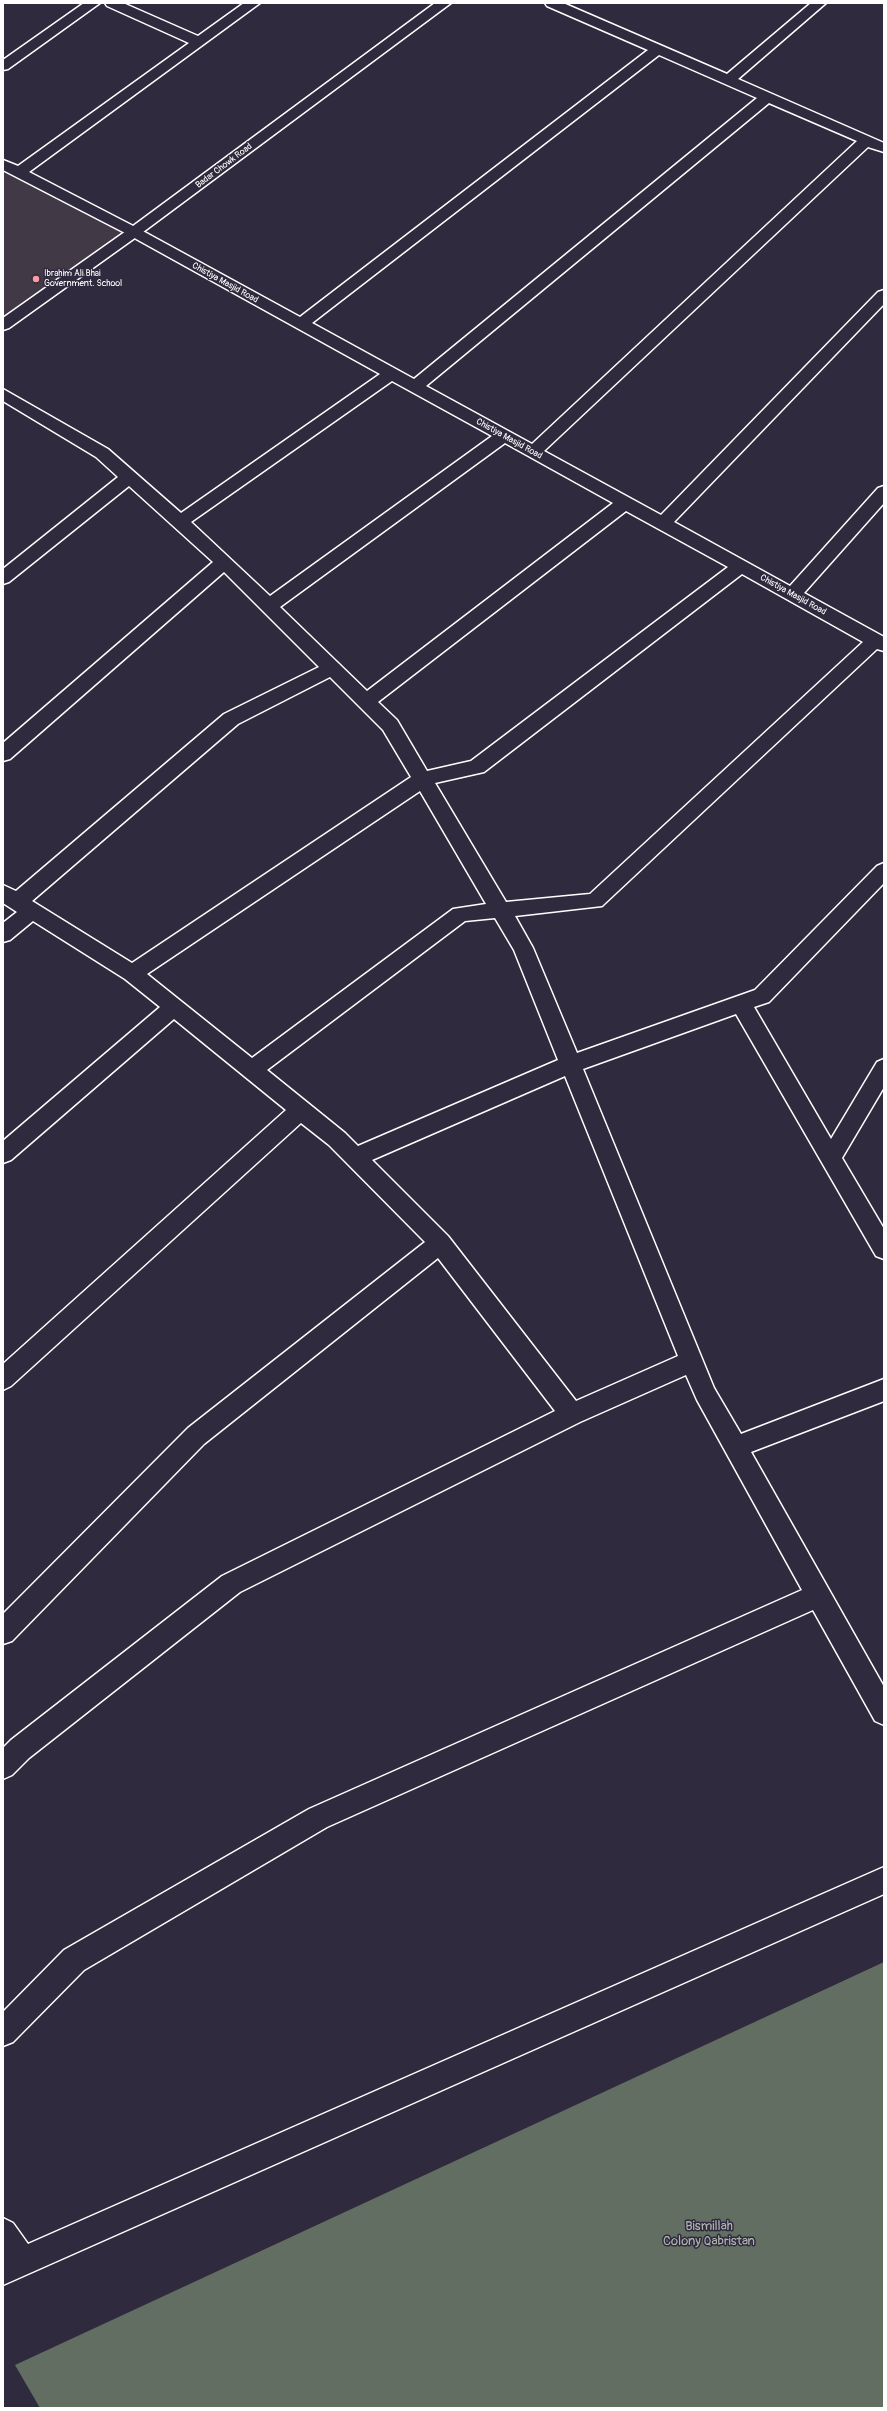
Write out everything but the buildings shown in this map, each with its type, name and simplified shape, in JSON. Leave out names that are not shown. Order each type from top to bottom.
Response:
[{"type":"street","points":[[3,66],[93,3]]},
{"type":"street","points":[[112,3],[199,42]]},
{"type":"street","points":[[19,172],[253,3]]},
{"type":"street","name":"Badar Chowk Road","points":[[3,325],[134,232],[444,3]]},
{"type":"street","points":[[552,3],[884,148]]},
{"type":"street","points":[[729,80],[819,3]]},
{"type":"street","points":[[301,324],[658,49]]},
{"type":"street","points":[[414,387],[767,97]]},
{"type":"street","points":[[533,452],[867,140]]},
{"type":"street","name":"Chistiya Masjid Road","points":[[3,164],[134,232],[880,643]]},
{"type":"street","points":[[663,523],[884,295]]},
{"type":"street","points":[[180,522],[391,374]]},
{"type":"street","points":[[3,394],[102,453],[224,562],[390,725],[523,948],[705,1393],[884,1712]]},
{"type":"street","points":[[268,606],[504,436]]},
{"type":"street","points":[[3,578],[129,477]]},
{"type":"street","points":[[792,595],[884,492]]},
{"type":"street","points":[[366,701],[625,503]]},
{"type":"street","points":[[3,754],[224,562]]},
{"type":"street","points":[[132,973],[423,779],[477,767],[741,566]]},
{"type":"street","points":[[252,1070],[460,914],[595,900],[880,643]]},
{"type":"street","points":[[3,934],[17,902],[231,720],[332,668]]},
{"type":"street","points":[[355,1158],[571,1064],[762,996],[884,871]]},
{"type":"street","points":[[17,902],[132,973],[337,1138],[440,1243],[572,1414]]},
{"type":"street","points":[[741,1004],[884,1249]]},
{"type":"street","points":[[3,1154],[174,1007]]},
{"type":"street","points":[[831,1158],[884,1068]]},
{"type":"street","points":[[3,1379],[302,1110]]},
{"type":"street","points":[[3,1632],[196,1436],[440,1243]]},
{"type":"street","points":[[3,1766],[20,1749],[231,1584],[572,1414],[692,1361]]},
{"type":"street","points":[[736,1447],[884,1390]]},
{"type":"street","points":[[3,2032],[74,1960],[318,1818],[818,1595]]},
{"type":"street","points":[[3,2233],[13,2266],[884,1880]]},
{"type":"shaded area","name":"Ibrahim Ali Bhai Government. School","points":[[3,165],[134,232],[3,325]]},
{"type":"green space","name":"Bismillah Colony Qabristan","points":[[884,1962],[884,2408],[40,2408],[15,2365]]},
{"type":"place","name":"Ibrahim Ali Bhai Government. School","points":[[36,279]]}]
